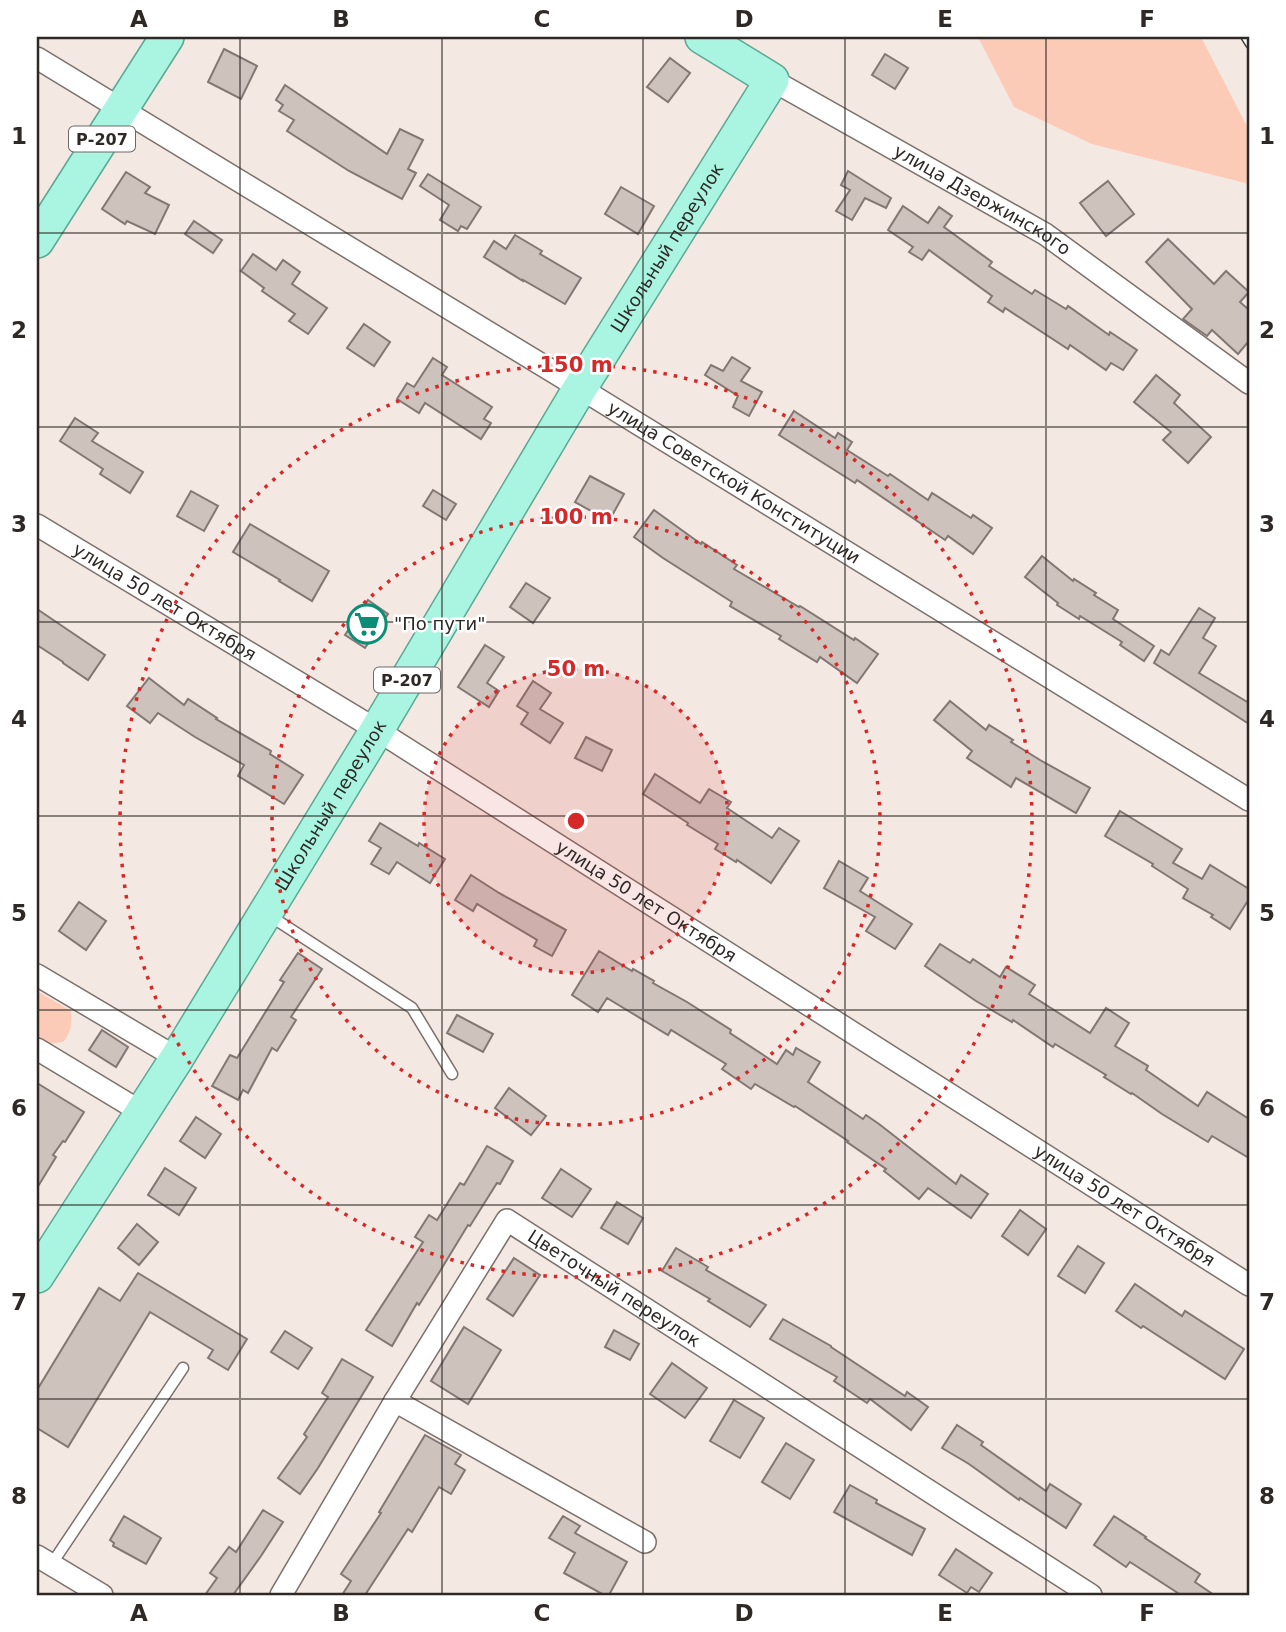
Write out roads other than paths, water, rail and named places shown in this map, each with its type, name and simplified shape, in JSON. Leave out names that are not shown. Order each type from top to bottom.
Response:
[{"type":"main road","name":"Р-207","points":[[37,241],[167,37]]},
{"type":"main road","name":"улица Дзержинского","points":[[702,37],[772,80]]},
{"type":"main road","name":"Школьный переулок","points":[[37,1276],[177,1058],[377,730],[580,388],[772,80]]},
{"type":"street","name":"улица Советской Конституции","points":[[37,58],[1249,800]]},
{"type":"street","name":"улица Дзержинского","points":[[772,80],[1045,234],[1249,383]]},
{"type":"street","name":"улица 50 лет Октября","points":[[37,525],[377,730],[1249,1285]]},
{"type":"street","points":[[37,975],[177,1058]]},
{"type":"street","points":[[37,1049],[143,1113]]},
{"type":"street","name":"Цветочный переулок","points":[[281,1595],[395,1401],[507,1220],[1090,1595]]},
{"type":"street","points":[[395,1401],[645,1542]]},
{"type":"street","points":[[44,1561],[102,1595]]},
{"type":"lane","points":[[265,913],[412,1008],[452,1074]]},
{"type":"lane","points":[[44,1561],[183,1368]]},
{"type":"railway","points":[[1244,37],[1249,45]]},
{"type":"place","name":"\"По пути\"","points":[[367,624]]}]
